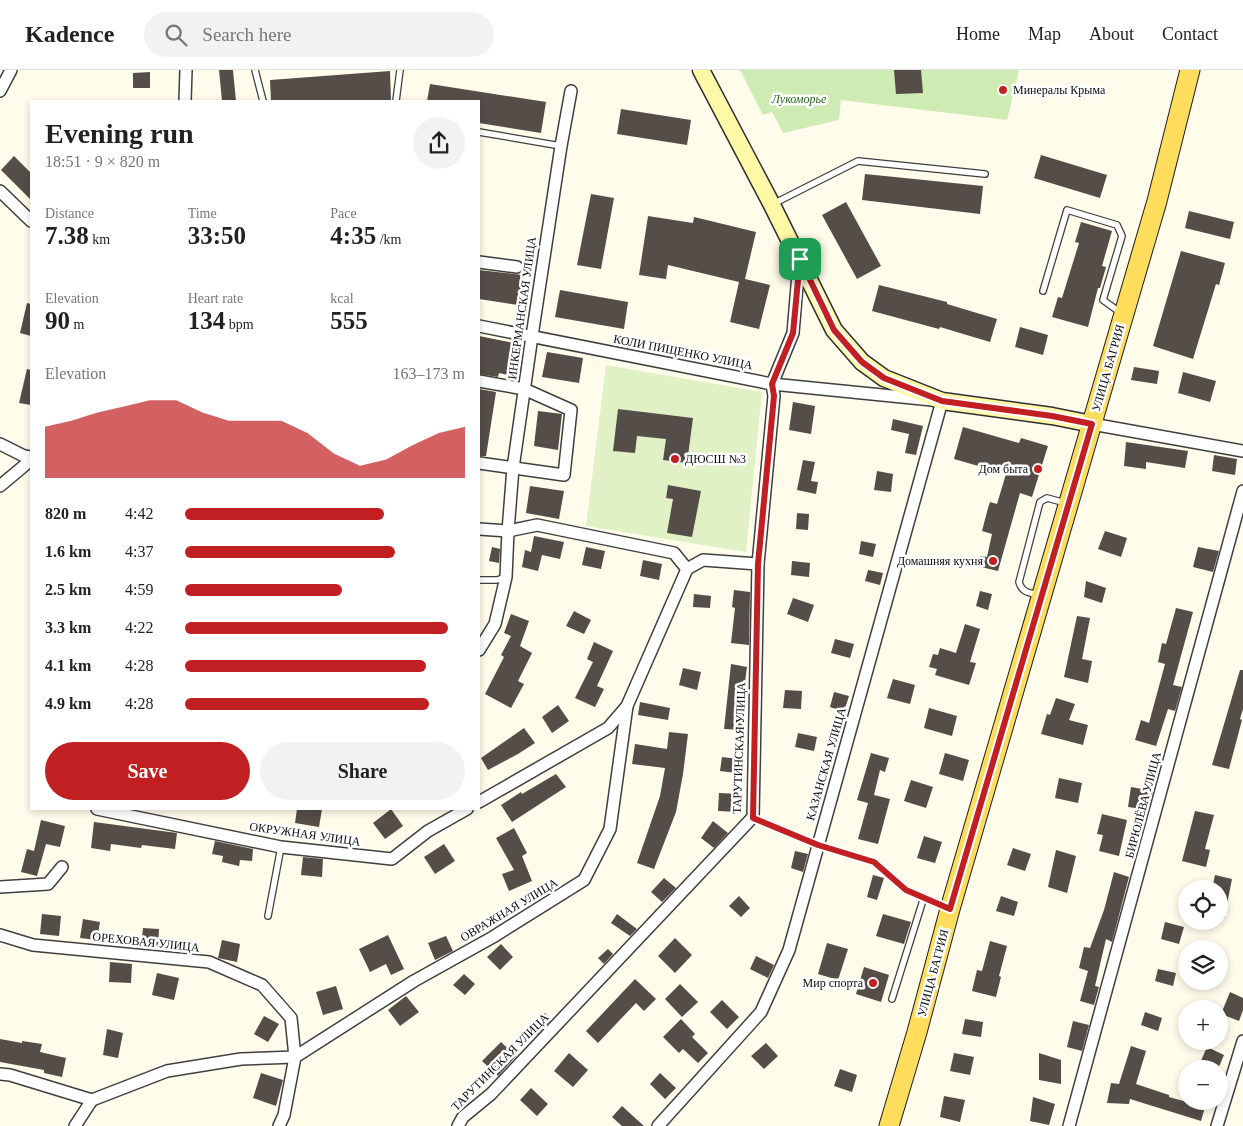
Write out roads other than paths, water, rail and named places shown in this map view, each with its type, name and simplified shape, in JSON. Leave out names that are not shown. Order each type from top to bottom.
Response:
[{"type":"main road","points":[[701,70],[800,259],[834,330],[862,362],[884,378],[942,401],[1052,416],[1092,424]]},
{"type":"main road","name":"УЛИЦА БАГРИЯ","points":[[889,1126],[917,1032],[950,909],[1156,201],[1190,70]]},
{"type":"street","points":[[0,91],[10,70]]},
{"type":"street","points":[[186,70],[186,100]]},
{"type":"street","name":"ИНКЕРМАНСКАЯ УЛИЦА","points":[[480,648],[495,624],[506,577],[514,468],[524,389],[571,91]]},
{"type":"street","points":[[0,191],[30,220]]},
{"type":"street","name":"ТАРУТИНСКАЯ УЛИЦА","points":[[458,1126],[463,1117],[491,1094],[753,818],[758,564],[774,396],[772,384],[793,333],[800,259]]},
{"type":"street","points":[[480,262],[517,267]]},
{"type":"street","name":"КОЛИ ПИЩЕНКО УЛИЦА","points":[[480,326],[772,384],[942,401]]},
{"type":"street","points":[[480,381],[524,389],[571,410],[564,475],[480,463]]},
{"type":"street","name":"КАЗАНСКАЯ УЛИЦА","points":[[658,1126],[761,1012],[790,950],[942,401]]},
{"type":"street","points":[[1092,424],[1243,451]]},
{"type":"street","points":[[0,444],[30,459]]},
{"type":"street","points":[[0,486],[30,460]]},
{"type":"street","name":"БИРЮЛЁВА УЛИЦА","points":[[1070,1126],[1243,492]]},
{"type":"street","points":[[480,529],[508,531],[537,525],[674,553],[687,569]]},
{"type":"street","points":[[480,801],[608,728],[627,706],[687,569],[704,560],[758,564]]},
{"type":"street","name":"ОВРАЖНАЯ УЛИЦА","points":[[295,1057],[414,981],[493,937],[584,880],[610,829],[627,706]]},
{"type":"street","name":"ОКРУЖНАЯ УЛИЦА","points":[[102,810],[280,847],[392,859],[428,831],[466,810]]},
{"type":"street","points":[[0,888],[48,884],[62,867]]},
{"type":"street","name":"ОРЕХОВАЯ УЛИЦА","points":[[0,935],[34,945],[209,962],[262,985],[291,1018],[295,1057],[284,1116],[279,1126]]},
{"type":"street","points":[[1218,1126],[1243,1041]]},
{"type":"street","points":[[75,1126],[92,1100],[167,1070],[241,1059],[295,1057]]},
{"type":"street","points":[[0,1074],[10,1075],[92,1100]]},
{"type":"lane","points":[[255,70],[263,100]]},
{"type":"lane","points":[[396,100],[400,70]]},
{"type":"lane","points":[[480,132],[561,146]]},
{"type":"lane","points":[[772,205],[858,161],[985,174]]},
{"type":"lane","points":[[1043,292],[1067,210],[1117,225],[1122,236],[1103,300],[1123,314]]},
{"type":"lane","points":[[1041,596],[1024,592],[1019,582],[1040,502],[1047,498],[1068,504]]},
{"type":"lane","points":[[480,580],[497,580],[506,577]]},
{"type":"lane","points":[[753,818],[818,845],[874,862],[906,890],[950,909]]},
{"type":"lane","points":[[268,916],[280,847]]},
{"type":"lane","points":[[892,999],[924,897]]},
{"type":"place","name":"Минералы Крыма","points":[[1003,90]]},
{"type":"place","name":"ДЮСШ №3","points":[[675,459]]},
{"type":"place","name":"Дом быта","points":[[1038,469]]},
{"type":"place","name":"Домашняя кухня","points":[[993,561]]},
{"type":"place","name":"Мир спорта","points":[[873,983]]},
{"type":"park label","name":"Лукоморье","points":[[799,99]]}]
